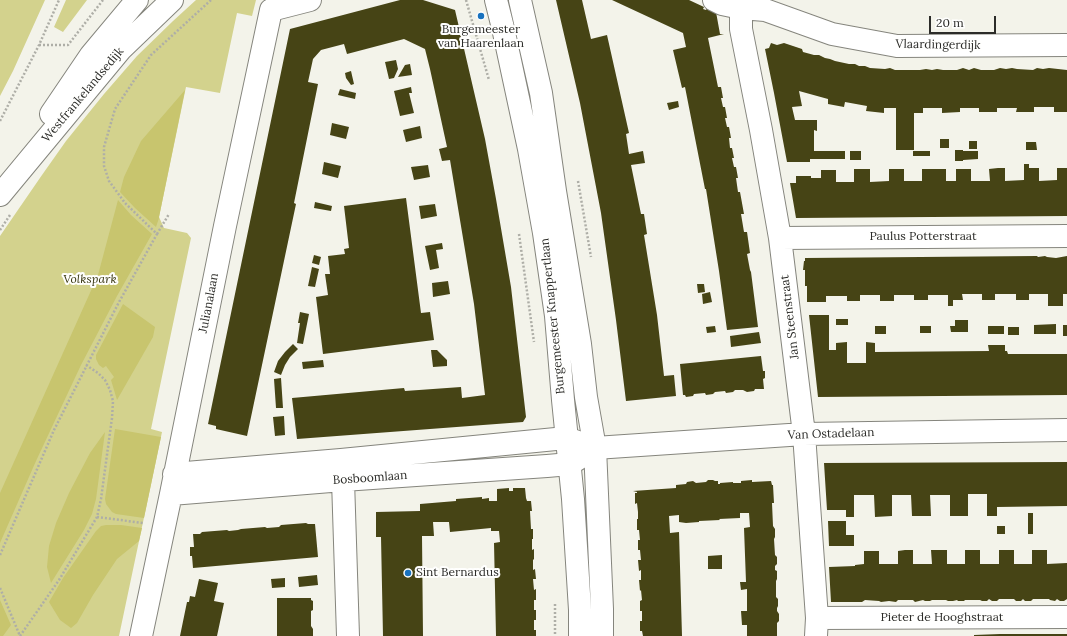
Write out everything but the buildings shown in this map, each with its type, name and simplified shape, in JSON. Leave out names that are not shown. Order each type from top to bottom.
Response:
[{"type":"street","name":"Westfrankelandsedijk","points":[[0,189],[91,55],[137,0]]},
{"type":"street","name":"Westfrankelandsedijk","points":[[0,195],[121,49],[172,0]]},
{"type":"street","name":"Julianalaan","points":[[141,636],[226,218],[271,10],[310,0]]},
{"type":"street","name":"Burgemeester Knappertlaan","points":[[496,0],[529,149],[544,233],[556,316],[566,438],[570,464],[580,610],[580,636]]},
{"type":"street","name":"Burgemeester Knappertlaan","points":[[520,0],[541,93],[555,191],[580,344],[586,397],[595,448],[602,636]]},
{"type":"street","name":"Vlaardingerdijk","points":[[714,0],[722,4],[741,4],[765,10],[832,34],[897,46],[1067,45]]},
{"type":"street","name":"Jan Steenstraat","points":[[741,4],[741,29],[780,238],[804,434],[816,627]]},
{"type":"street","name":"Paulus Potterstraat","points":[[780,238],[1067,236]]},
{"type":"street","name":"Van Ostadelaan","points":[[595,448],[804,434],[1067,430]]},
{"type":"street","name":"Bosboomlaan","points":[[173,484],[342,470],[566,438]]},
{"type":"street","points":[[566,438],[595,448]]},
{"type":"street","points":[[570,464],[595,448]]},
{"type":"street","name":"Bosboomlaan","points":[[342,470],[547,466],[570,464]]},
{"type":"street","points":[[342,470],[348,636]]},
{"type":"street","name":"Pieter de Hooghstraat","points":[[816,627],[1067,618]]},
{"type":"path","points":[[0,120],[39,45],[59,0]]},
{"type":"path","points":[[39,45],[68,45],[103,0]]},
{"type":"path","points":[[157,234],[125,204],[109,181],[104,166],[104,147],[115,109],[151,55],[211,0]]},
{"type":"path","points":[[466,0],[491,86]]},
{"type":"path","points":[[0,555],[54,430],[86,365],[119,302],[169,214]]},
{"type":"path","name":"Burgemeester Knappertlaan","points":[[519,232],[534,348]]},
{"type":"path","points":[[20,636],[59,580],[97,517],[101,499],[113,401],[105,380],[98,372],[86,365]]},
{"type":"path","points":[[97,517],[164,525]]},
{"type":"path","points":[[0,588],[20,636]]},
{"type":"green space","points":[[0,0],[45,0],[0,96]]},
{"type":"green space","points":[[66,0],[87,0],[63,32],[54,27]]},
{"type":"green space","name":"Volkspark","points":[[196,0],[256,0],[252,16],[237,13],[220,93],[186,87],[159,217],[164,228],[187,233],[191,238],[151,429],[162,432],[119,636],[0,636],[0,236],[66,141],[104,94],[137,56]]},
{"type":"shaded area","points":[[185,90],[156,227],[120,192],[124,177],[141,141]]},
{"type":"shaded area","points":[[118,200],[131,215],[152,234],[117,296],[81,365],[0,543],[0,493],[98,275]]},
{"type":"shaded area","points":[[123,304],[155,327],[153,337],[117,400],[111,380],[114,377],[106,366],[103,368],[99,365],[96,355]]},
{"type":"shaded area","points":[[115,429],[161,437],[144,518],[116,514],[112,512],[106,504],[105,499]]},
{"type":"shaded area","points":[[105,432],[96,499],[92,514],[84,530],[51,583],[47,567],[49,546],[56,523],[69,493],[90,453]]},
{"type":"shaded area","points":[[121,525],[142,528],[139,541],[117,559],[93,595],[77,623],[71,628],[60,620],[49,602],[63,578],[96,531],[101,526]]},
{"type":"shaded area","points":[[0,600],[11,625],[3,636],[0,636]]},
{"type":"place","name":"Burgemeester van Haarenlaan","points":[[481,16]]},
{"type":"place","name":"Sint Bernardus","points":[[408,573]]}]
